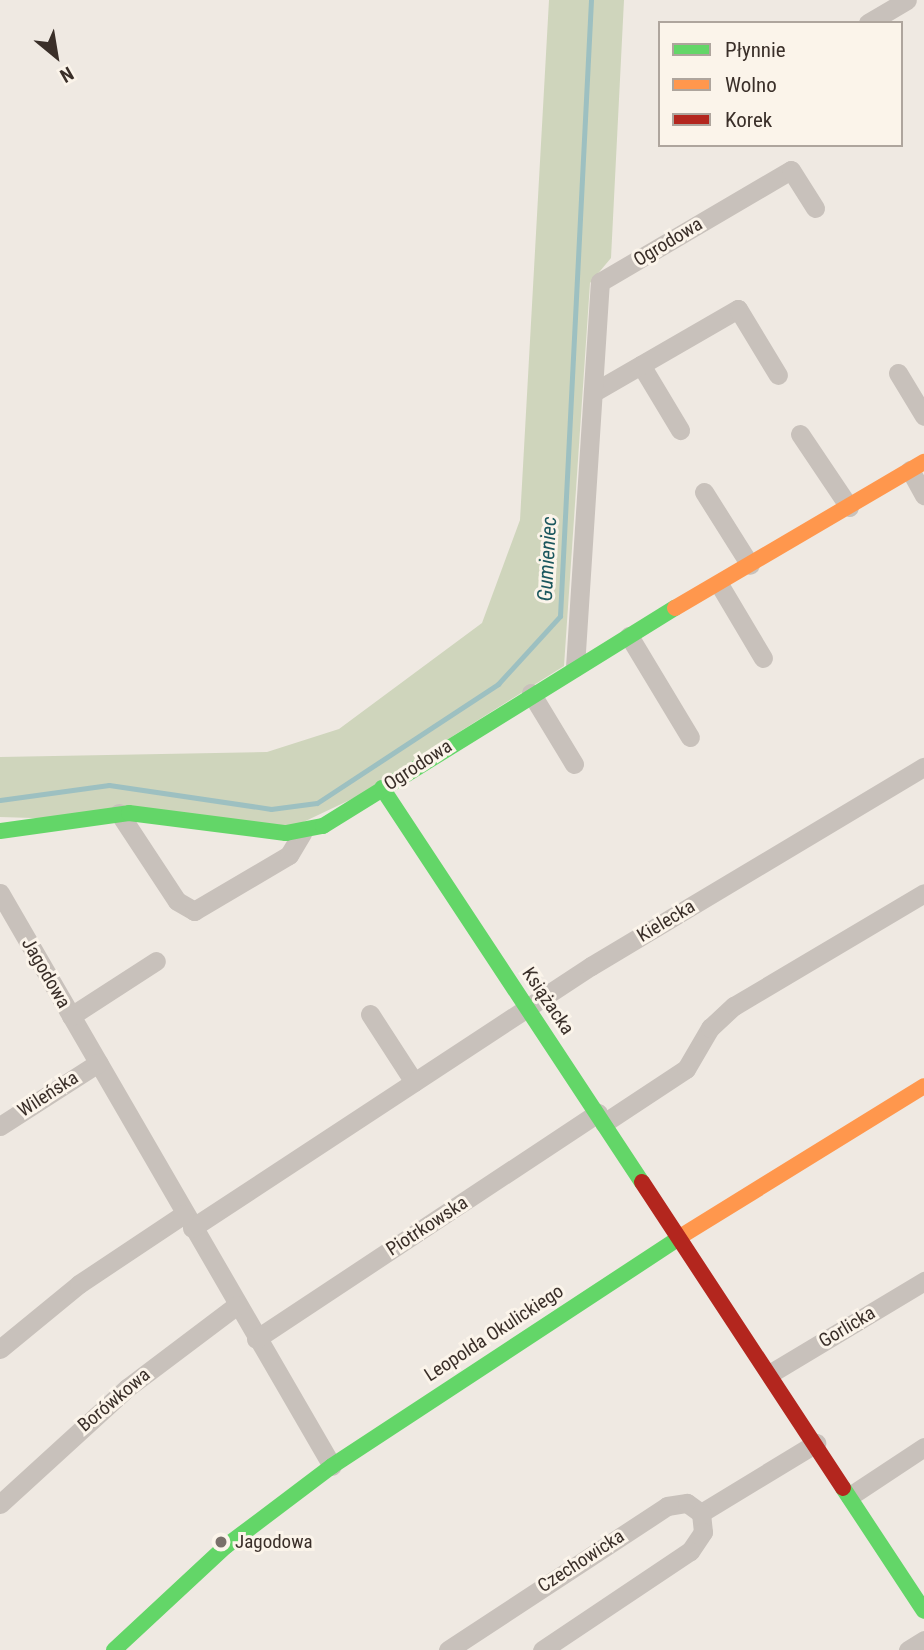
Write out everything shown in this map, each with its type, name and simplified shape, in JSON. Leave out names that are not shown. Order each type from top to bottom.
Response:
[{"type":"street","points":[[871,21],[907,0]]},
{"type":"street","name":"Ogrodowa","points":[[575,667],[600,282],[791,170],[815,208]]},
{"type":"street","points":[[594,392],[738,309],[778,374]]},
{"type":"street","points":[[641,365],[680,430]]},
{"type":"street","points":[[898,373],[924,416]]},
{"type":"street","points":[[800,434],[849,507]]},
{"type":"street","points":[[917,466],[924,495]]},
{"type":"street","name":"Ogrodowa","points":[[119,813],[177,901],[194,911],[289,855],[302,833],[382,789],[531,693],[917,466]]},
{"type":"street","points":[[704,492],[750,565]]},
{"type":"street","points":[[719,584],[763,659]]},
{"type":"street","points":[[629,636],[690,737]]},
{"type":"street","points":[[531,693],[574,764]]},
{"type":"street","name":"Kielecka","points":[[188,1221],[414,1082],[527,1007],[924,767]]},
{"type":"street","name":"Książacka","points":[[382,789],[680,1236]]},
{"type":"street","points":[[0,831],[119,813],[302,833]]},
{"type":"street","name":"Jagodowa","points":[[0,893],[8,925],[71,1016],[331,1466]]},
{"type":"street","name":"Piotrkowska","points":[[256,1339],[601,1118],[686,1069],[710,1028],[734,1006],[924,894]]},
{"type":"street","name":"Jagodowa","points":[[71,1016],[156,961]]},
{"type":"street","points":[[370,1014],[414,1082]]},
{"type":"street","name":"Wileńska","points":[[0,1126],[98,1063]]},
{"type":"street","name":"Leopolda Okulickiego","points":[[114,1650],[226,1546],[331,1466],[680,1236],[924,1086]]},
{"type":"street","points":[[0,1349],[79,1284],[188,1221]]},
{"type":"street","points":[[680,1236],[924,1611]]},
{"type":"street","name":"Gorlicka","points":[[771,1373],[924,1282]]},
{"type":"street","name":"Borówkowa","points":[[0,1504],[127,1388],[237,1305]]},
{"type":"street","points":[[542,1650],[690,1551],[703,1532],[701,1513],[816,1443]]},
{"type":"street","points":[[850,1496],[924,1447]]},
{"type":"street","name":"Czechowicka","points":[[456,1646],[667,1506],[687,1503],[701,1513]]},
{"type":"street","points":[[908,1650],[924,1640]]},
{"type":"green space","points":[[549,0],[624,0],[611,258],[590,283],[564,666],[356,797],[295,826],[0,817],[0,757],[267,752],[339,729],[482,623],[520,520]]},
{"type":"waterway","name":"Gumieniec","points":[[0,800],[109,785],[271,809],[317,803],[498,684],[560,616],[591,0]]},
{"type":"traffic: fast","points":[[0,831],[129,813],[286,833],[323,826],[675,608]]},
{"type":"traffic: fast","points":[[382,788],[642,1182]]},
{"type":"traffic: fast","points":[[114,1650],[226,1546],[332,1466],[683,1235]]},
{"type":"traffic: fast","points":[[843,1488],[924,1611]]},
{"type":"traffic: slow","points":[[675,608],[924,462]]},
{"type":"traffic: slow","points":[[683,1235],[924,1086]]},
{"type":"traffic: jam","points":[[642,1182],[843,1488]]},
{"type":"place","name":"Jagodowa","points":[[221,1542]]}]
